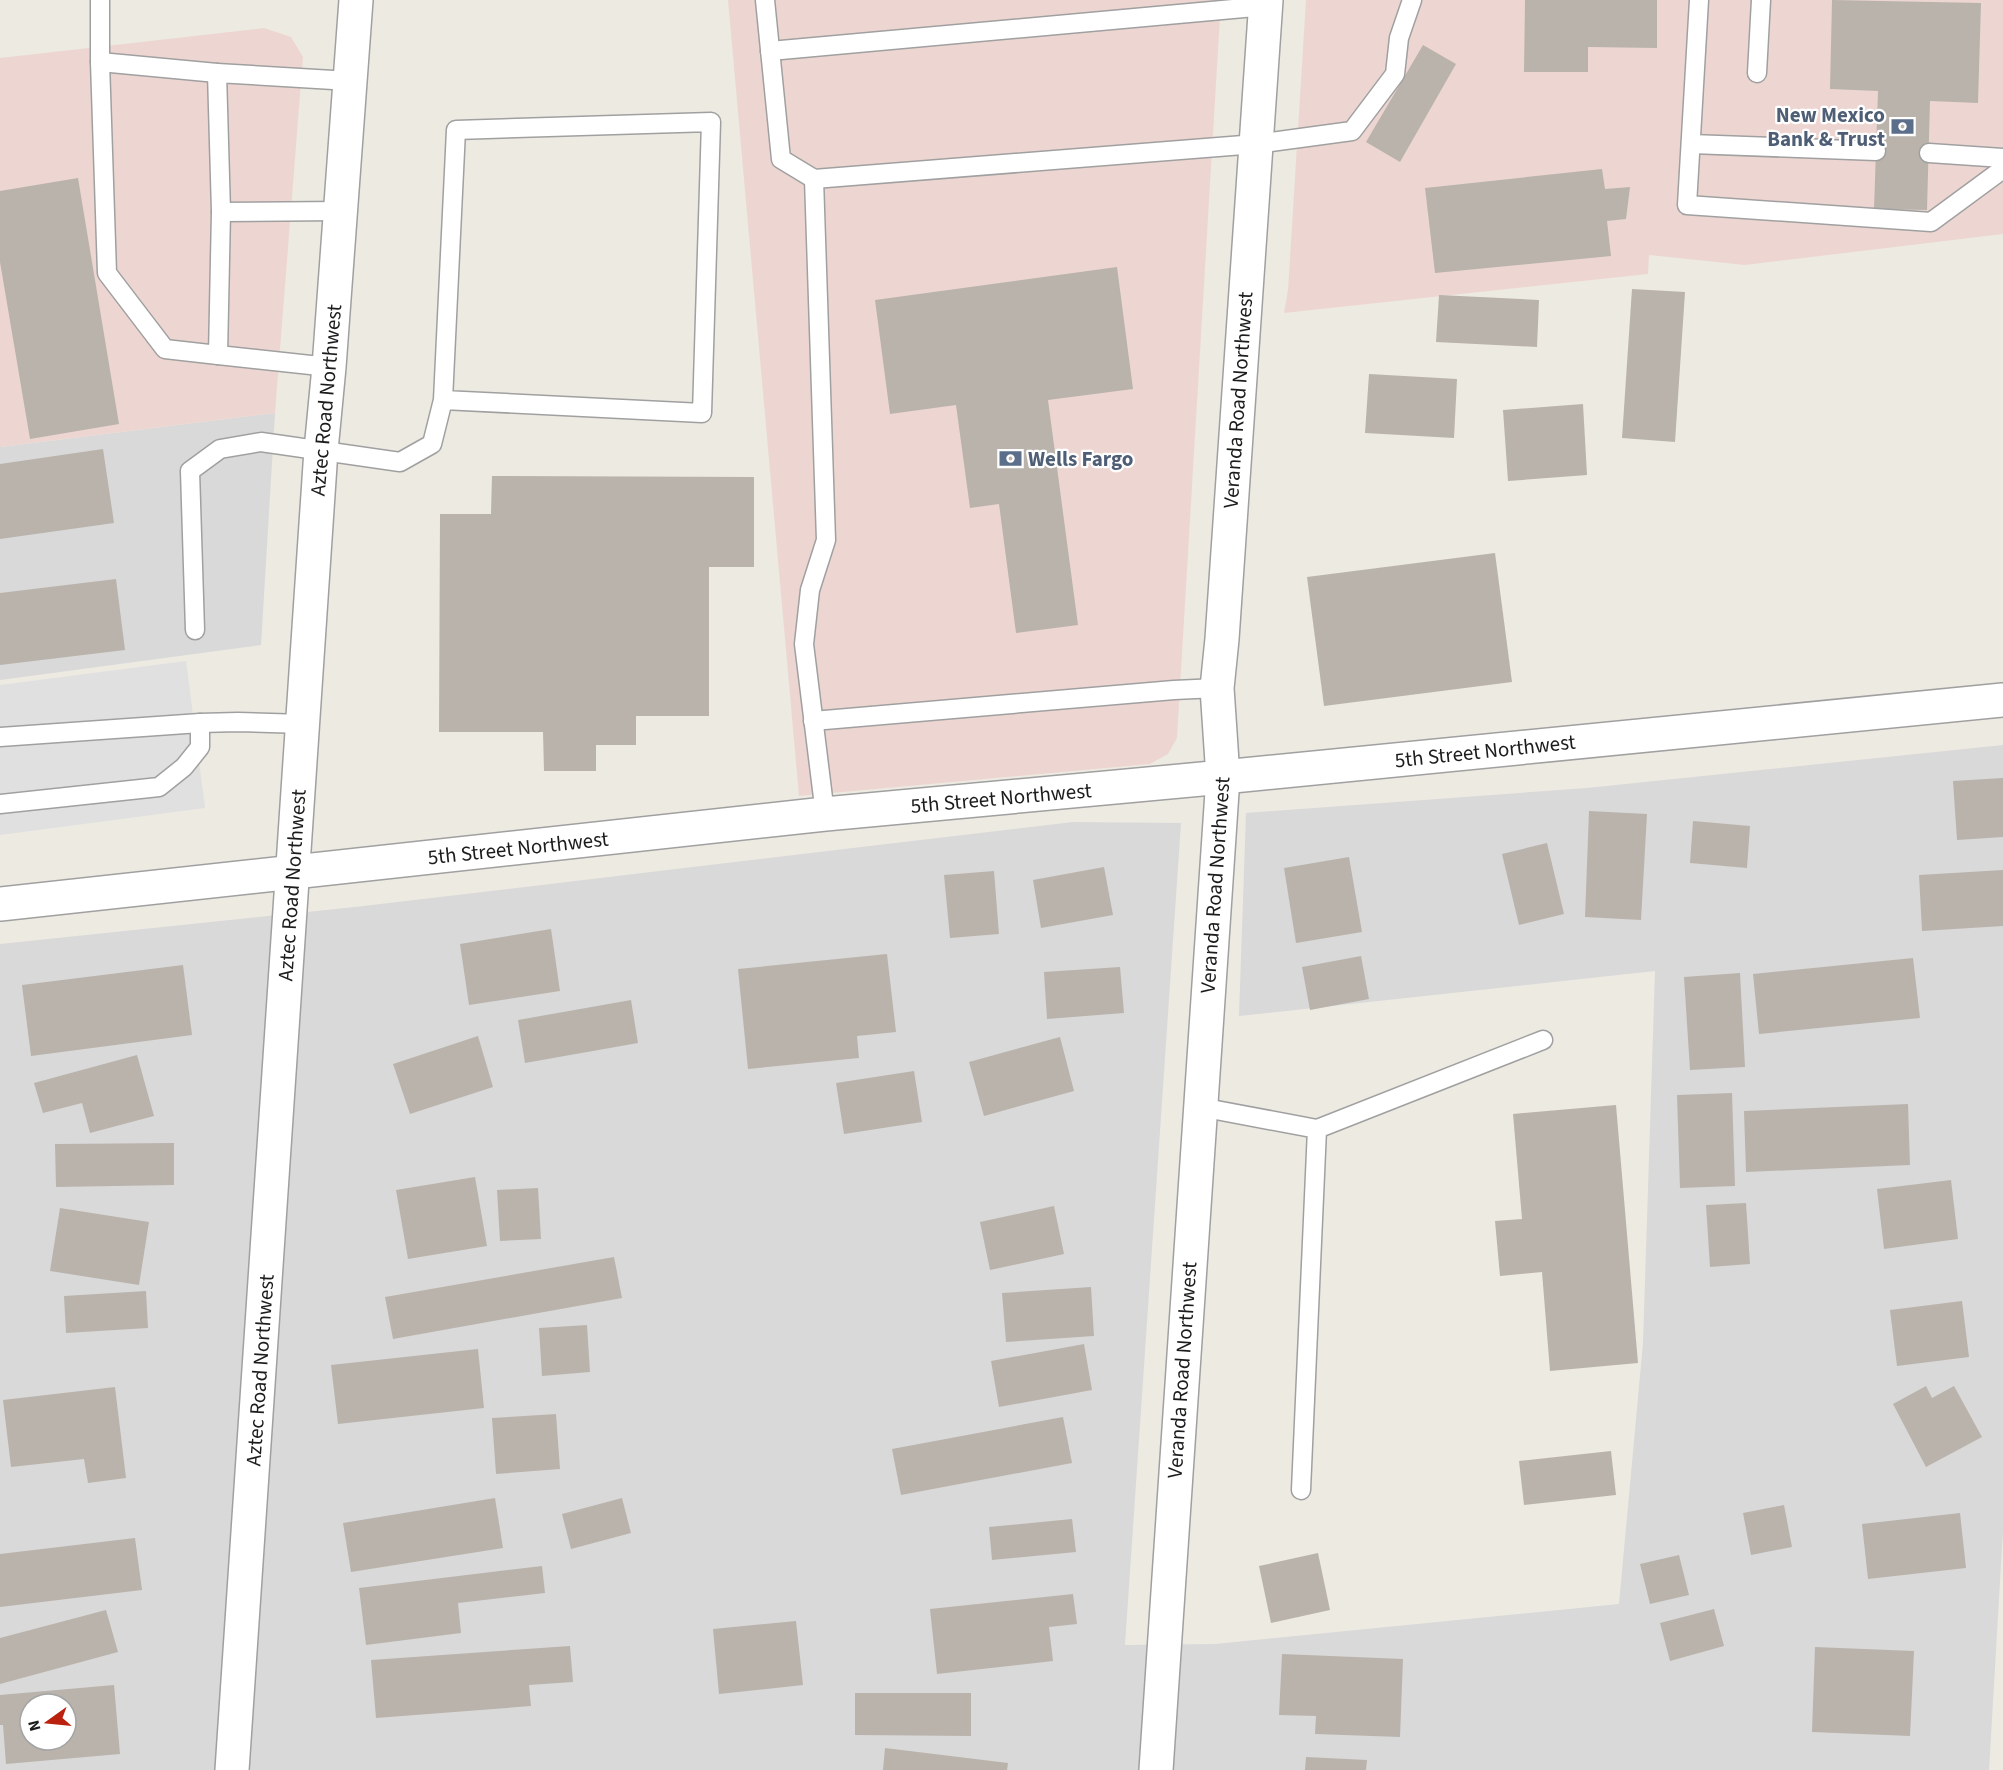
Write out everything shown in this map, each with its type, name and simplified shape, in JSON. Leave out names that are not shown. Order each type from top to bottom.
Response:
[{"type":"street","name":"Aztec Road Northwest","points":[[232,1770],[321,450],[356,0]]},
{"type":"street","name":"Veranda Road Northwest","points":[[1156,1770],[1223,777],[1217,688],[1266,3]]},
{"type":"street","name":"5th Street Northwest","points":[[0,904],[825,814],[1223,777],[2003,699]]},
{"type":"lane","points":[[100,0],[107,273],[165,349],[329,367]]},
{"type":"lane","points":[[765,0],[781,159],[814,179],[1256,144],[1352,131],[1395,75],[1399,39],[1412,0]]},
{"type":"lane","points":[[1699,0],[1687,205],[1931,222],[2003,169]]},
{"type":"lane","points":[[1757,74],[1761,0]]},
{"type":"lane","points":[[770,51],[1266,3]]},
{"type":"lane","points":[[100,62],[217,73],[350,81]]},
{"type":"lane","points":[[217,73],[221,212],[218,355]]},
{"type":"lane","points":[[195,630],[190,471],[220,449],[261,442],[400,462],[432,444],[443,400],[456,130],[711,123],[702,413],[443,400]]},
{"type":"lane","points":[[1691,144],[1876,151]]},
{"type":"lane","points":[[1929,153],[2003,158]]},
{"type":"lane","points":[[814,179],[826,540],[810,590],[804,644],[825,814]]},
{"type":"lane","points":[[221,212],[340,212]]},
{"type":"lane","points":[[813,722],[1217,688]]},
{"type":"lane","points":[[0,737],[200,723],[304,724]]},
{"type":"lane","points":[[0,804],[159,788],[184,767],[200,747],[200,723]]},
{"type":"lane","points":[[1200,1107],[1317,1129],[1542,1040]]},
{"type":"lane","points":[[1301,1490],[1317,1129]]},
{"type":"shaded area","points":[[728,0],[1221,0],[1177,738],[1168,754],[1150,764],[799,796]]},
{"type":"shaded area","points":[[1306,0],[2003,0],[2003,234],[1745,265],[1649,255],[1648,274],[1284,313],[1288,290]]},
{"type":"shaded area","points":[[264,28],[291,37],[303,57],[275,413],[0,447],[0,58]]},
{"type":"shaded area","points":[[275,413],[261,645],[0,680],[0,447]]},
{"type":"shaded area","points":[[186,661],[205,808],[0,835],[0,685]]},
{"type":"shaded area","points":[[2003,745],[2003,1530],[1989,1770],[0,1770],[0,944],[355,907],[1073,822],[1181,823],[1125,1645],[1215,1644],[1619,1604],[1643,1343],[1655,971],[1239,1016],[1246,813],[1587,788]]},
{"type":"building","points":[[1525,0],[1657,0],[1657,48],[1588,47],[1588,72],[1524,72]]},
{"type":"building","name":"New Mexico Bank & Trust","points":[[1832,0],[1981,3],[1978,103],[1930,101],[1927,210],[1874,209],[1878,91],[1830,89]]},
{"type":"building","points":[[1423,45],[1456,64],[1400,162],[1366,142]]},
{"type":"building","points":[[1602,169],[1605,189],[1630,187],[1626,219],[1607,221],[1611,256],[1435,273],[1425,188]]},
{"type":"building","points":[[78,178],[119,424],[30,439],[0,262],[0,191]]},
{"type":"building","name":"Wells Fargo","points":[[1117,267],[1133,389],[1048,400],[1078,625],[1016,633],[999,504],[970,508],[956,405],[890,414],[875,300]]},
{"type":"building","points":[[1632,289],[1685,292],[1675,442],[1622,438]]},
{"type":"building","points":[[1439,295],[1539,300],[1537,347],[1436,342]]},
{"type":"building","points":[[1369,374],[1457,379],[1454,438],[1365,433]]},
{"type":"building","points":[[1583,404],[1587,475],[1508,481],[1503,410]]},
{"type":"building","points":[[103,449],[114,523],[0,539],[0,464]]},
{"type":"building","points":[[492,476],[754,477],[754,567],[709,567],[709,716],[636,716],[636,745],[596,745],[596,771],[544,771],[543,732],[439,732],[440,514],[491,514]]},
{"type":"building","points":[[1495,553],[1512,682],[1324,706],[1307,577]]},
{"type":"building","points":[[116,579],[125,650],[0,665],[0,593]]},
{"type":"building","points":[[2003,778],[2003,837],[1957,840],[1953,781]]},
{"type":"building","points":[[1589,811],[1647,814],[1641,920],[1585,917]]},
{"type":"building","points":[[1693,821],[1750,826],[1747,868],[1690,863]]},
{"type":"building","points":[[1547,843],[1564,914],[1519,925],[1502,854]]},
{"type":"building","points":[[1349,857],[1362,932],[1296,943],[1284,868]]},
{"type":"building","points":[[1104,867],[1113,915],[1041,928],[1033,880]]},
{"type":"building","points":[[2003,870],[2003,926],[1922,931],[1919,875]]},
{"type":"building","points":[[994,871],[999,934],[950,938],[944,875]]},
{"type":"building","points":[[551,929],[560,991],[469,1005],[460,944]]},
{"type":"building","points":[[887,954],[896,1032],[857,1036],[859,1058],[748,1069],[738,969]]},
{"type":"building","points":[[1361,956],[1369,999],[1310,1010],[1302,967]]},
{"type":"building","points":[[1913,958],[1920,1018],[1759,1034],[1753,974]]},
{"type":"building","points":[[183,965],[192,1035],[31,1056],[22,985]]},
{"type":"building","points":[[1120,967],[1124,1013],[1047,1019],[1044,972]]},
{"type":"building","points":[[1740,973],[1745,1067],[1690,1070],[1684,977]]},
{"type":"building","points":[[631,1000],[638,1043],[525,1063],[518,1020]]},
{"type":"building","points":[[478,1036],[493,1087],[410,1114],[393,1064]]},
{"type":"building","points":[[1060,1037],[1074,1091],[984,1116],[969,1062]]},
{"type":"building","points":[[137,1055],[154,1116],[90,1133],[82,1103],[43,1113],[34,1083]]},
{"type":"building","points":[[914,1071],[922,1122],[844,1134],[836,1083]]},
{"type":"building","points":[[1732,1093],[1735,1186],[1680,1188],[1677,1095]]},
{"type":"building","points":[[1908,1104],[1910,1165],[1746,1172],[1744,1111]]},
{"type":"building","points":[[1616,1105],[1638,1363],[1550,1371],[1542,1272],[1500,1276],[1495,1221],[1522,1219],[1513,1114]]},
{"type":"building","points":[[174,1143],[174,1185],[56,1187],[55,1144]]},
{"type":"building","points":[[475,1177],[487,1246],[408,1259],[396,1190]]},
{"type":"building","points":[[1951,1180],[1958,1239],[1884,1249],[1877,1189]]},
{"type":"building","points":[[538,1188],[541,1239],[500,1241],[497,1190]]},
{"type":"building","points":[[1746,1203],[1750,1264],[1710,1267],[1706,1205]]},
{"type":"building","points":[[1054,1206],[1064,1254],[990,1270],[980,1222]]},
{"type":"building","points":[[60,1208],[149,1222],[139,1285],[50,1271]]},
{"type":"building","points":[[614,1257],[622,1298],[393,1339],[385,1297]]},
{"type":"building","points":[[1091,1287],[1094,1336],[1006,1342],[1002,1293]]},
{"type":"building","points":[[146,1291],[148,1328],[66,1333],[64,1296]]},
{"type":"building","points":[[1962,1301],[1969,1357],[1897,1366],[1890,1310]]},
{"type":"building","points":[[587,1325],[590,1372],[542,1376],[539,1328]]},
{"type":"building","points":[[1084,1344],[1092,1390],[999,1407],[991,1361]]},
{"type":"building","points":[[478,1349],[484,1408],[338,1424],[331,1365]]},
{"type":"building","points":[[1926,1386],[1932,1398],[1954,1386],[1982,1437],[1926,1467],[1893,1404]]},
{"type":"building","points":[[115,1387],[126,1478],[88,1483],[84,1459],[11,1467],[3,1400]]},
{"type":"building","points":[[556,1414],[560,1469],[496,1474],[492,1418]]},
{"type":"building","points":[[1063,1417],[1072,1463],[901,1495],[892,1449]]},
{"type":"building","points":[[1611,1451],[1616,1495],[1524,1505],[1519,1461]]},
{"type":"building","points":[[495,1498],[503,1548],[351,1572],[343,1523]]},
{"type":"building","points":[[622,1498],[631,1533],[571,1549],[562,1514]]},
{"type":"building","points":[[1784,1505],[1792,1547],[1751,1555],[1743,1513]]},
{"type":"building","points":[[1960,1513],[1966,1568],[1868,1579],[1862,1524]]},
{"type":"building","points":[[1072,1519],[1076,1552],[992,1560],[989,1527]]},
{"type":"building","points":[[135,1538],[142,1590],[0,1607],[0,1554]]},
{"type":"building","points":[[1318,1553],[1330,1610],[1271,1623],[1259,1566]]},
{"type":"building","points":[[1679,1555],[1689,1595],[1650,1604],[1640,1564]]},
{"type":"building","points":[[542,1566],[545,1593],[458,1603],[461,1633],[366,1645],[359,1588]]},
{"type":"building","points":[[1073,1594],[1077,1624],[1049,1627],[1053,1661],[937,1674],[930,1609]]},
{"type":"building","points":[[1714,1609],[1724,1646],[1670,1661],[1660,1623]]},
{"type":"building","points":[[106,1610],[118,1652],[0,1684],[0,1638]]},
{"type":"building","points":[[796,1621],[803,1685],[719,1694],[713,1629]]},
{"type":"building","points":[[570,1646],[573,1682],[529,1685],[531,1706],[376,1718],[371,1660]]},
{"type":"building","points":[[1815,1647],[1914,1651],[1910,1736],[1812,1732]]},
{"type":"building","points":[[1282,1654],[1403,1659],[1400,1737],[1315,1734],[1316,1716],[1279,1715]]},
{"type":"building","points":[[114,1685],[120,1754],[6,1764],[3,1725],[0,1725],[0,1695],[18,1693],[18,1752],[78,1752],[78,1692],[34,1692]]},
{"type":"building","points":[[855,1693],[971,1693],[971,1736],[855,1735]]},
{"type":"building","points":[[885,1748],[1008,1763],[1007,1770],[883,1770]]},
{"type":"building","points":[[1306,1757],[1367,1760],[1366,1770],[1305,1770]]},
{"type":"place","name":"New Mexico Bank & Trust","points":[[1903,127]]},
{"type":"place","name":"Wells Fargo","points":[[1010,459]]}]
